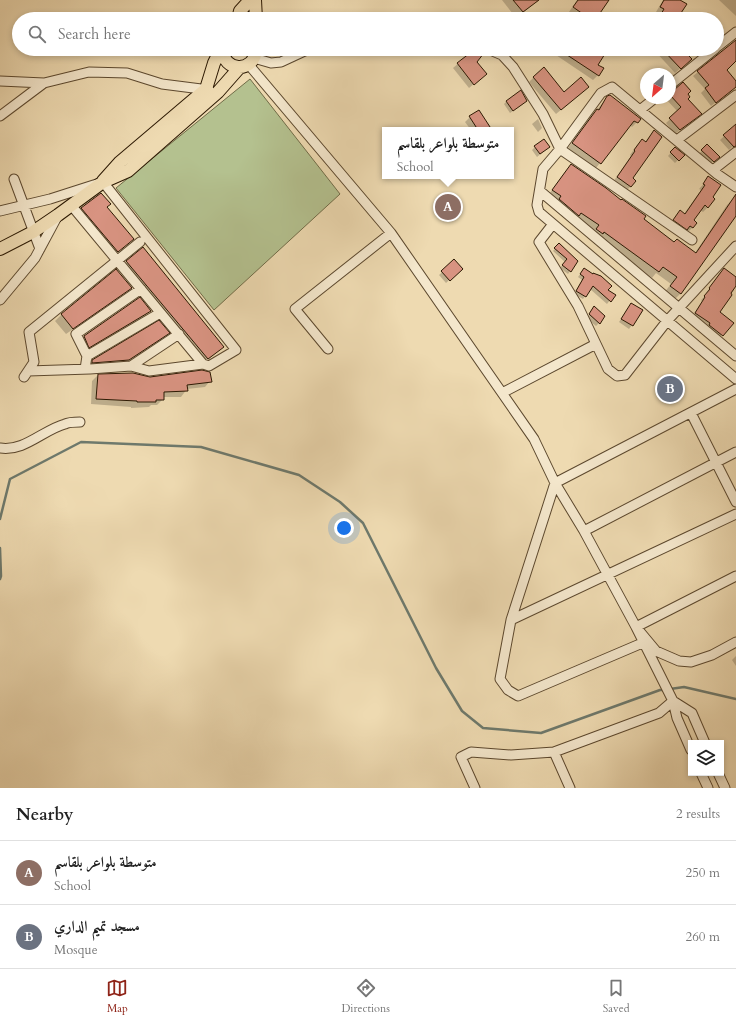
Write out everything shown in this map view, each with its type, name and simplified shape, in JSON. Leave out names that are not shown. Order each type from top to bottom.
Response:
[{"type":"main road","points":[[240,12],[250,0]]},
{"type":"main road","points":[[255,0],[256,12]]},
{"type":"main road","points":[[103,182],[120,162],[206,89],[214,64],[218,56]]},
{"type":"main road","points":[[224,56],[225,60],[232,66],[252,56]]},
{"type":"main road","points":[[0,249],[33,232],[103,182],[128,171],[218,92],[252,56]]},
{"type":"street","points":[[724,42],[736,32]]},
{"type":"street","points":[[252,56],[271,63],[281,62],[294,56]]},
{"type":"street","points":[[252,56],[391,233],[534,439],[555,483],[584,531],[645,641],[673,701],[677,718],[688,743]]},
{"type":"street","points":[[503,56],[513,67],[544,114],[560,149],[692,240]]},
{"type":"street","points":[[676,81],[706,56]]},
{"type":"street","points":[[0,81],[44,83],[89,72],[127,73],[162,84],[206,89],[218,92]]},
{"type":"street","points":[[0,116],[44,83]]},
{"type":"street","points":[[736,187],[712,170],[612,87],[601,93],[560,149],[543,169],[537,205],[539,212],[736,379]]},
{"type":"street","points":[[677,140],[736,95]]},
{"type":"street","points":[[640,110],[647,104]]},
{"type":"street","points":[[712,170],[736,152]]},
{"type":"street","points":[[14,179],[40,249]]},
{"type":"street","points":[[0,211],[24,206],[103,182],[236,350],[210,366],[203,364],[150,371],[131,366],[26,374],[34,362],[29,332],[140,242]]},
{"type":"street","points":[[540,191],[736,356]]},
{"type":"street","points":[[71,205],[203,364]]},
{"type":"street","points":[[0,300],[35,258],[58,215]]},
{"type":"street","points":[[553,224],[539,242],[578,306],[608,370],[617,376],[625,375],[667,321],[736,246]]},
{"type":"street","points":[[328,349],[295,309],[391,233]]},
{"type":"street","points":[[86,369],[87,356],[76,334],[141,289]]},
{"type":"street","points":[[87,356],[160,312]]},
{"type":"street","points":[[131,366],[179,334]]},
{"type":"street","points":[[502,393],[596,344]]},
{"type":"street","points":[[645,641],[518,696],[508,690],[500,679],[511,620],[555,483],[736,389]]},
{"type":"street","points":[[691,413],[736,502]]},
{"type":"street","points":[[0,448],[10,450],[25,444],[65,423],[80,422]]},
{"type":"street","points":[[584,531],[736,452]]},
{"type":"street","points":[[511,620],[736,514]]},
{"type":"street","points":[[636,627],[736,576]]},
{"type":"street","points":[[645,641],[656,651],[679,661],[691,662],[712,655],[736,642]]},
{"type":"street","points":[[673,701],[692,713],[704,740]]},
{"type":"street","points":[[475,788],[461,757],[471,752],[510,756],[554,752],[659,713],[673,701]]},
{"type":"street","points":[[554,752],[570,788]]},
{"type":"street","points":[[702,776],[708,788]]},
{"type":"street","points":[[719,776],[725,788]]},
{"type":"green space","points":[[250,79],[340,194],[214,310],[116,188]]},
{"type":"building","points":[[513,0],[539,0],[523,12]]},
{"type":"building","points":[[578,0],[609,0],[601,12],[580,12],[573,7]]},
{"type":"building","points":[[664,0],[680,0],[687,4],[682,12],[662,12],[664,9],[660,7]]},
{"type":"building","points":[[736,40],[736,61],[727,70],[736,81],[736,87],[716,103],[705,88],[709,85],[697,71],[716,56],[724,56],[724,50]]},
{"type":"building","points":[[466,56],[482,56],[477,62],[487,74],[474,85],[457,63]]},
{"type":"building","points":[[569,56],[604,56],[598,65],[604,68],[599,76]]},
{"type":"building","points":[[669,56],[689,56],[692,59],[681,69]]},
{"type":"building","points":[[544,67],[564,92],[581,77],[589,87],[561,110],[533,77]]},
{"type":"building","points":[[683,82],[691,91],[688,94],[690,97],[688,99],[702,114],[680,130],[669,118],[681,107],[676,102],[676,88]]},
{"type":"building","points":[[521,90],[527,101],[513,111],[506,101]]},
{"type":"building","points":[[610,95],[641,119],[638,123],[634,121],[601,164],[572,143],[597,109],[599,110],[607,96]]},
{"type":"building","points":[[479,110],[490,127],[476,127],[469,116]]},
{"type":"building","points":[[736,124],[736,146],[734,147],[723,135]]},
{"type":"building","points":[[654,130],[662,137],[633,178],[636,181],[631,187],[617,177],[642,139],[646,142]]},
{"type":"building","points":[[544,139],[550,147],[540,154],[534,146]]},
{"type":"building","points":[[707,144],[720,157],[714,162],[701,150]]},
{"type":"building","points":[[675,147],[685,155],[679,161],[670,152]]},
{"type":"building","points":[[571,164],[646,216],[644,219],[674,242],[677,239],[696,253],[736,194],[736,216],[681,294],[670,286],[677,277],[663,267],[659,272],[604,232],[603,234],[596,229],[599,225],[581,213],[579,216],[559,199],[561,196],[552,190]]},
{"type":"building","points":[[708,176],[721,185],[713,197],[715,199],[708,208],[705,205],[694,220],[697,223],[693,228],[690,226],[687,230],[673,220],[680,210],[685,214],[705,185],[703,184]]},
{"type":"building","points":[[101,193],[111,204],[107,207],[134,239],[118,252],[81,208]]},
{"type":"building","points":[[559,243],[578,261],[571,272],[562,265],[567,259],[554,248]]},
{"type":"building","points":[[143,247],[224,347],[208,359],[126,261]]},
{"type":"building","points":[[454,259],[463,269],[450,281],[441,271]]},
{"type":"building","points":[[584,268],[593,274],[601,276],[612,286],[608,290],[616,295],[611,302],[593,286],[586,297],[576,291],[584,277],[580,274]]},
{"type":"building","points":[[724,268],[736,277],[736,286],[731,293],[732,295],[720,312],[734,323],[723,336],[709,325],[710,323],[695,313],[705,297],[704,296],[710,289],[709,288]]},
{"type":"building","points":[[116,269],[132,288],[73,329],[61,314]]},
{"type":"building","points":[[140,297],[151,311],[89,348],[84,336]]},
{"type":"building","points":[[631,303],[643,310],[633,326],[621,319]]},
{"type":"building","points":[[594,306],[605,316],[600,324],[589,314]]},
{"type":"building","points":[[159,320],[170,333],[129,360],[92,363],[92,360]]},
{"type":"building","points":[[202,370],[210,372],[212,382],[187,385],[188,391],[164,392],[164,400],[156,400],[156,402],[137,402],[96,399],[98,374],[133,373],[150,377]]},
{"type":"waterway","points":[[0,519],[10,479],[81,442],[201,447],[299,475],[340,502],[363,523],[436,668],[462,711],[483,728],[541,733],[660,690],[665,690]]},
{"type":"waterway","points":[[0,548],[0,579]]},
{"type":"waterway","points":[[670,689],[684,687],[736,699]]},
{"type":"place","name":"متوسطة بلواعر بلقاسم","points":[[448,207]]},
{"type":"place","name":"مسجد تميم الداري","points":[[670,389]]}]
